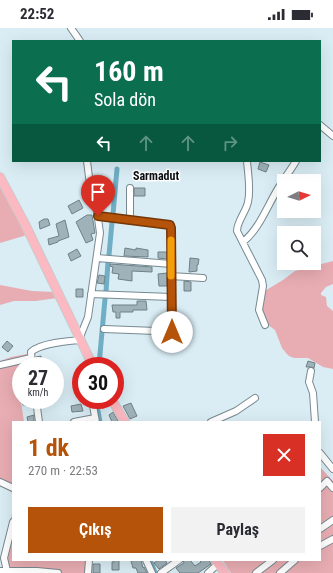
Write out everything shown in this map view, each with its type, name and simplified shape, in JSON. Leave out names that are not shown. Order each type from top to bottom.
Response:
[{"type":"main road","points":[[0,177],[25,224],[81,338],[89,357]]},
{"type":"main road","points":[[117,409],[124,421]]},
{"type":"main road","points":[[217,561],[225,573]]},
{"type":"street","points":[[72,28],[79,40]]},
{"type":"street","points":[[321,127],[333,136]]},
{"type":"street","points":[[31,357],[31,352],[36,348],[81,338],[88,317],[100,233],[87,162]]},
{"type":"street","points":[[247,162],[249,196],[246,208],[237,228],[262,280],[263,286],[260,310],[265,325]]},
{"type":"street","points":[[243,242],[259,221],[295,162]]},
{"type":"street","points":[[130,188],[130,220]]},
{"type":"street","points":[[98,216],[170,225],[172,332]]},
{"type":"street","points":[[96,258],[171,264]]},
{"type":"street","points":[[171,276],[203,278]]},
{"type":"street","points":[[91,294],[171,297]]},
{"type":"street","points":[[104,329],[182,332]]},
{"type":"street","points":[[0,365],[12,362]]},
{"type":"street","points":[[311,371],[309,382],[313,393],[315,421]]},
{"type":"street","points":[[214,421],[236,411],[255,398]]},
{"type":"street","points":[[37,409],[39,421]]},
{"type":"street","points":[[85,421],[96,420],[94,409]]},
{"type":"street","points":[[321,454],[333,469]]},
{"type":"street","points":[[321,487],[327,481],[333,488]]},
{"type":"street","points":[[0,482],[12,488]]},
{"type":"street","points":[[321,528],[333,520]]},
{"type":"street","points":[[7,571],[4,558],[12,526]]},
{"type":"street","points":[[321,545],[333,539]]},
{"type":"street","points":[[88,573],[90,561]]},
{"type":"street","points":[[146,561],[152,573]]},
{"type":"street","points":[[161,573],[178,561]]},
{"type":"street","points":[[208,573],[217,561]]},
{"type":"street","points":[[256,573],[272,561]]},
{"type":"street","points":[[280,573],[294,561]]},
{"type":"street","points":[[0,571],[38,571],[58,573]]},
{"type":"shaded area","points":[[0,185],[27,235],[0,243]]},
{"type":"shaded area","points":[[333,261],[333,284],[326,287],[321,295],[326,297],[327,306],[333,311],[333,369],[323,367],[308,358],[294,358],[289,356],[282,348],[275,330],[268,325],[261,312],[263,292],[295,271],[321,270],[321,264]]},
{"type":"shaded area","points":[[0,285],[32,291],[54,292],[57,298],[36,301],[14,301],[0,305]]},
{"type":"shaded area","points":[[27,354],[27,357],[12,357],[12,409],[22,409],[24,421],[12,421],[12,492],[0,485],[0,361],[11,357]]},
{"type":"shaded area","points":[[321,468],[333,481],[333,573],[231,573],[223,561],[321,561]]},
{"type":"shaded area","points":[[12,514],[12,561],[88,561],[87,573],[32,573],[4,569],[3,556]]},
{"type":"building","points":[[260,162],[269,165],[266,172],[258,169]]},
{"type":"building","points":[[134,188],[145,188],[145,196],[134,196]]},
{"type":"building","points":[[79,200],[83,208],[72,214],[68,206]]},
{"type":"building","points":[[87,215],[92,215],[95,233],[91,234],[93,240],[86,243],[76,222]]},
{"type":"building","points":[[44,219],[48,219],[50,225],[40,229],[39,222]]},
{"type":"building","points":[[65,220],[69,237],[49,245],[48,239],[59,236],[56,224]]},
{"type":"building","points":[[125,248],[148,250],[148,257],[124,256]]},
{"type":"building","points":[[77,249],[81,256],[71,261],[68,254]]},
{"type":"building","points":[[158,252],[167,252],[167,259],[158,258]]},
{"type":"building","points":[[190,258],[199,259],[197,271],[189,272]]},
{"type":"building","points":[[110,264],[152,267],[152,272],[132,271],[132,281],[118,279],[119,274],[112,273],[113,267],[110,266]]},
{"type":"building","points":[[167,273],[167,286],[159,286],[158,274]]},
{"type":"building","points":[[99,275],[105,276],[104,284],[97,283]]},
{"type":"building","points":[[184,281],[191,282],[191,291],[184,291]]},
{"type":"building","points":[[76,289],[83,289],[83,297],[76,297]]},
{"type":"building","points":[[137,301],[146,301],[147,310],[120,312],[120,318],[116,318],[116,312],[113,312],[112,305],[137,305]]},
{"type":"building","points":[[7,341],[13,346],[8,352],[2,347]]},
{"type":"building","points":[[308,361],[315,363],[314,368],[306,367]]},
{"type":"building","points":[[131,403],[137,416],[130,419],[124,406]]},
{"type":"building","points":[[71,406],[72,409],[82,409],[83,411],[72,412]]},
{"type":"building","points":[[113,412],[118,421],[112,421],[109,415]]},
{"type":"building","points":[[34,415],[34,421],[28,421],[27,417]]},
{"type":"building","points":[[119,561],[119,570],[112,570],[112,562]]},
{"type":"building","points":[[131,561],[141,561],[143,568],[144,567],[147,573],[138,573],[136,568],[133,568]]},
{"type":"building","points":[[157,561],[166,561],[167,563],[159,569],[154,563]]},
{"type":"building","points":[[183,561],[191,561],[195,566],[200,561],[210,561],[211,564],[198,573],[180,573],[176,568],[184,563]]},
{"type":"building","points":[[93,564],[100,564],[100,573],[93,573]]},
{"type":"waterway","points":[[113,214],[117,169]]},
{"type":"waterway","points":[[109,255],[112,222]]},
{"type":"waterway","points":[[106,291],[108,262]]},
{"type":"waterway","points":[[100,357],[105,299]]},
{"type":"waterway","points":[[98,409],[100,421]]},
{"type":"waterway","points":[[150,561],[155,573]]},
{"type":"slow traffic","points":[[171,240],[171,276]]},
{"type":"district","name":"Sarmadut","points":[[156,176]]},
{"type":"route","points":[[98,216],[170,225],[172,332]]}]
